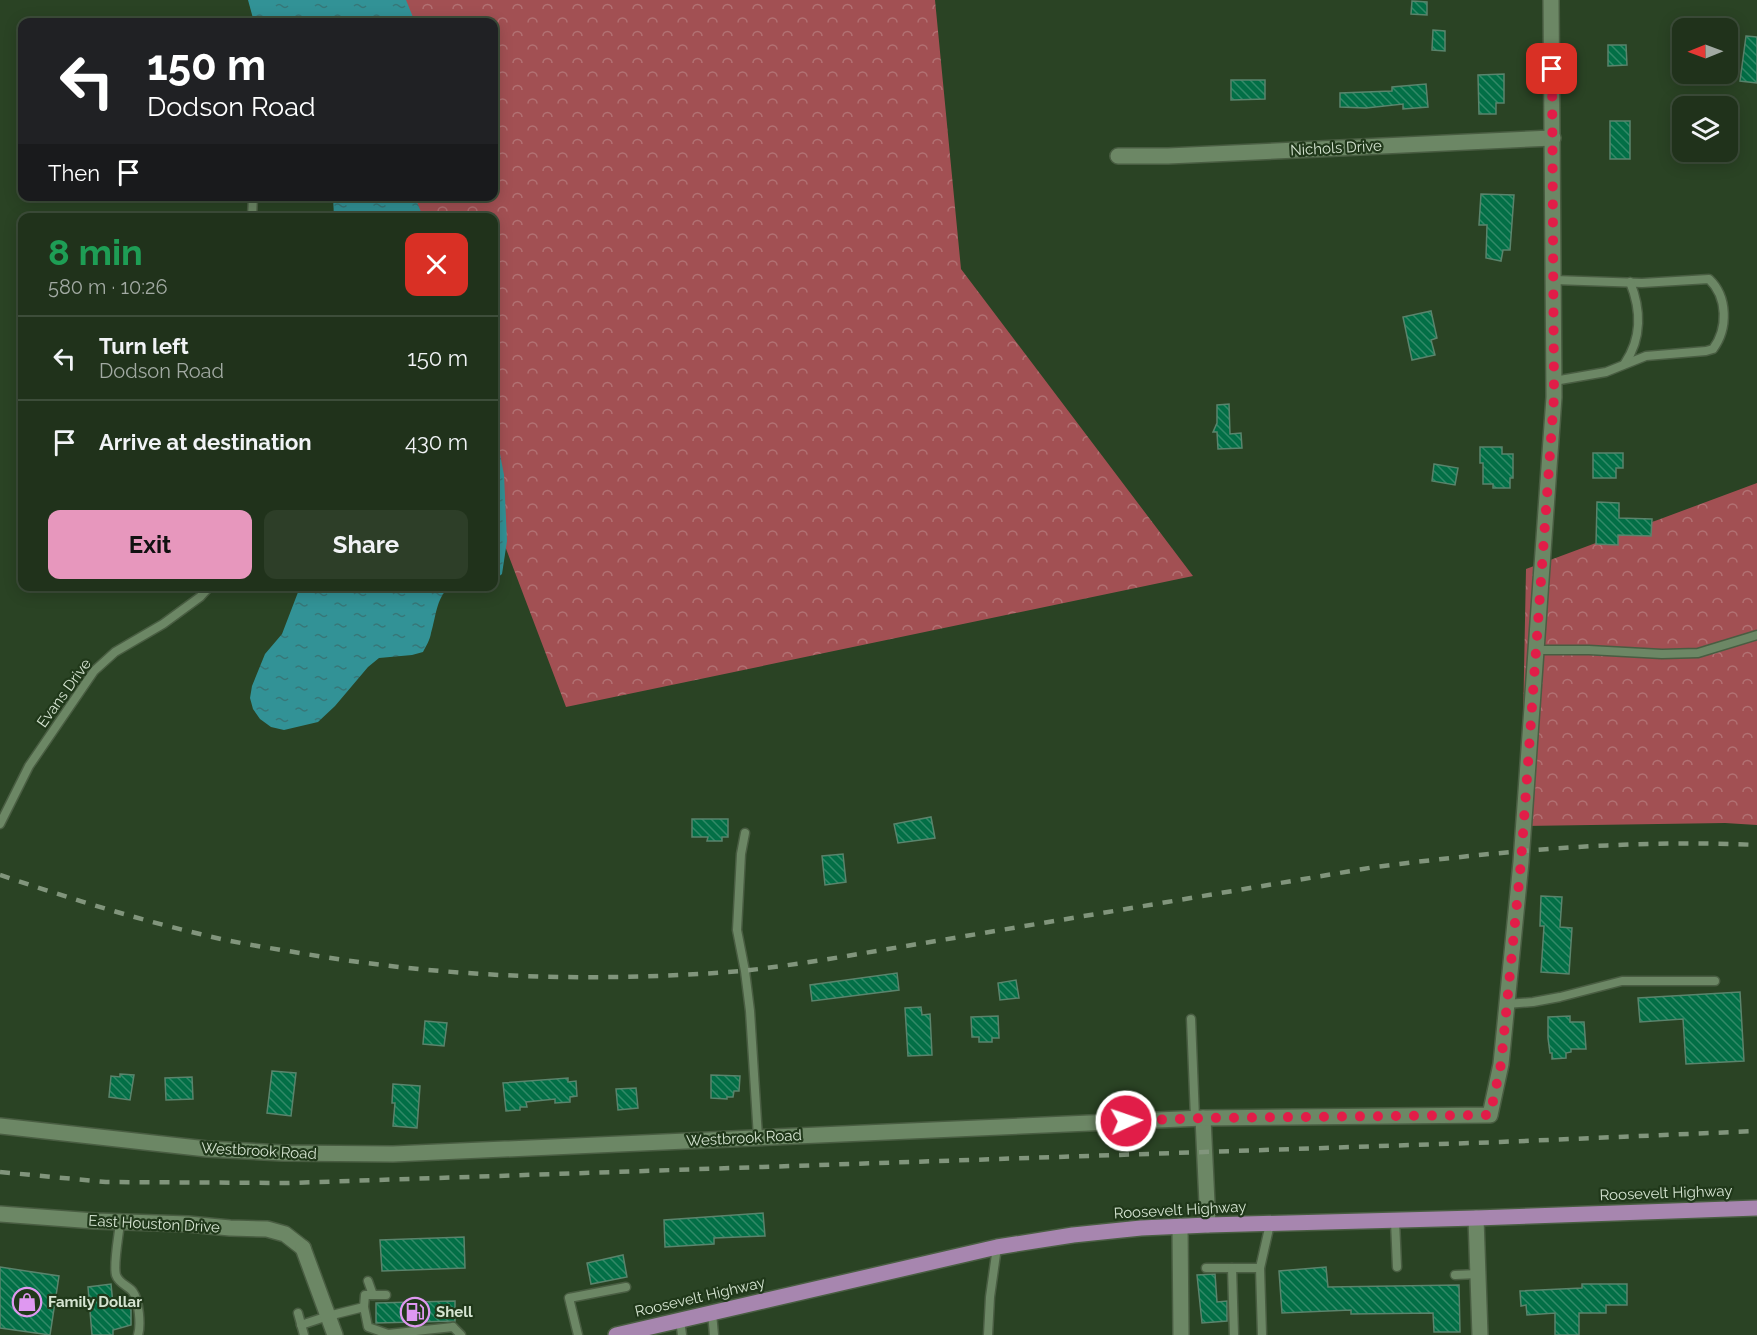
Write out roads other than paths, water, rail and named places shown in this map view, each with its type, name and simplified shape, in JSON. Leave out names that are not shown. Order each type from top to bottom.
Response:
[{"type":"main road","name":"Roosevelt Highway","points":[[616,1335],[681,1328],[712,1313],[997,1247],[1073,1235],[1180,1226],[1757,1208]]},
{"type":"street","points":[[1506,1004],[1521,862],[1554,381],[1551,0]]},
{"type":"street","name":"Nichols Drive","points":[[1118,156],[1168,156],[1553,138]]},
{"type":"street","name":"Westbrook Road","points":[[0,1126],[207,1149],[283,1153],[393,1154],[1199,1118],[1490,1115],[1501,1064],[1506,1004]]},
{"type":"street","points":[[1199,1118],[1208,1225]]},
{"type":"street","name":"East Houston Drive","points":[[0,1214],[267,1229],[285,1234],[303,1248],[328,1316]]},
{"type":"street","points":[[1476,1218],[1480,1335]]},
{"type":"street","points":[[1180,1226],[1181,1335]]},
{"type":"street","points":[[328,1316],[335,1335]]},
{"type":"lane","points":[[1554,280],[1630,282],[1709,279],[1717,286],[1722,300],[1724,329],[1713,349],[1646,356],[1606,372],[1554,381]]},
{"type":"lane","points":[[1625,363],[1634,347],[1638,324],[1638,308],[1630,282]]},
{"type":"lane","name":"Evans Drive","points":[[0,824],[29,766],[93,671],[115,652],[163,624],[205,591]]},
{"type":"lane","points":[[1537,650],[1698,653],[1757,635]]},
{"type":"lane","points":[[745,833],[741,854],[737,930],[750,1011],[758,1137]]},
{"type":"lane","points":[[1506,1004],[1560,997],[1622,981],[1715,981]]},
{"type":"lane","points":[[1191,1019],[1199,1118]]},
{"type":"lane","points":[[1395,1221],[1397,1267]]},
{"type":"lane","points":[[120,1222],[116,1275],[120,1282],[134,1293],[138,1311],[138,1335]]},
{"type":"lane","points":[[1262,1335],[1260,1268],[1269,1224]]},
{"type":"lane","points":[[988,1335],[990,1297],[997,1247]]},
{"type":"lane","points":[[1206,1268],[1260,1268]]},
{"type":"lane","points":[[1232,1268],[1234,1335]]},
{"type":"lane","points":[[1455,1275],[1478,1274]]},
{"type":"lane","points":[[368,1281],[373,1295]]},
{"type":"lane","points":[[578,1335],[569,1298],[626,1287]]},
{"type":"lane","points":[[386,1295],[365,1295],[364,1307],[368,1328],[388,1334],[452,1331],[461,1335]]},
{"type":"lane","points":[[301,1325],[364,1307]]},
{"type":"lane","points":[[298,1313],[304,1335]]},
{"type":"lane","points":[[712,1313],[714,1335]]},
{"type":"water","points":[[248,0],[406,0],[413,18],[253,18]]},
{"type":"water","points":[[333,201],[417,201],[421,213],[334,213]]},
{"type":"water","points":[[498,452],[504,475],[507,541],[502,574],[498,577]]},
{"type":"water","points":[[298,591],[446,591],[439,603],[430,638],[423,652],[379,658],[318,722],[284,730],[271,727],[260,719],[253,709],[250,698],[252,686],[265,654],[282,634]]},
{"type":"railway","points":[[0,875],[149,921],[223,939],[282,950],[350,961],[461,973],[630,977],[742,971],[803,963],[1375,867],[1423,861],[1518,851],[1613,845],[1757,845]]},
{"type":"railway","points":[[0,1172],[106,1182],[289,1183],[1500,1142],[1757,1131]]},
{"type":"place","name":"Family Dollar","points":[[27,1302]]},
{"type":"place","name":"Shell","points":[[415,1312]]}]
